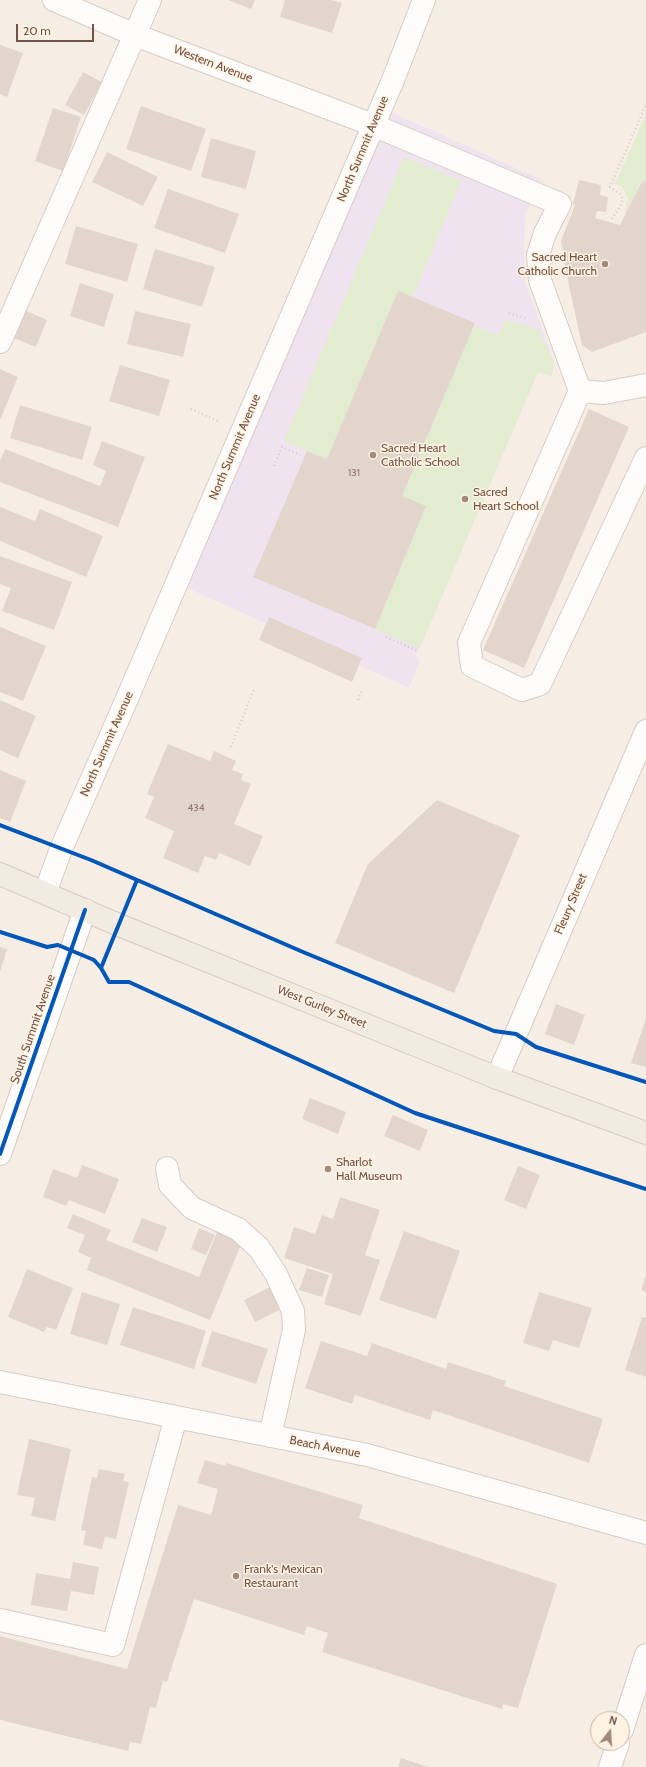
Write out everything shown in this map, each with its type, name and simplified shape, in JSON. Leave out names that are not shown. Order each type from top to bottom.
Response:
[{"type":"main road","name":"West Gurley Street","points":[[0,874],[497,1078],[646,1133]]},
{"type":"street","name":"Western Avenue","points":[[54,0],[135,35],[373,125],[560,204],[545,233],[538,255],[540,280],[580,391]]},
{"type":"street","points":[[0,342],[150,0]]},
{"type":"street","name":"North Summit Avenue","points":[[45,893],[61,849],[373,125],[424,0]]},
{"type":"street","points":[[646,385],[604,393],[580,391],[469,643],[472,666],[522,690],[540,684],[646,458]]},
{"type":"street","name":"Fleury Street","points":[[497,1078],[646,731]]},
{"type":"street","name":"South Summit Avenue","points":[[0,1154],[85,910]]},
{"type":"street","points":[[167,1168],[170,1184],[192,1208],[238,1229],[259,1248],[276,1274],[293,1311],[294,1330],[270,1436]]},
{"type":"street","name":"Beach Avenue","points":[[0,1382],[367,1455],[646,1533]]},
{"type":"street","points":[[0,1620],[113,1645],[176,1417]]},
{"type":"street","points":[[628,1711],[646,1655]]},
{"type":"street","points":[[610,1767],[615,1751]]},
{"type":"path","points":[[612,219],[622,203],[622,198],[620,194],[610,187],[646,105]]},
{"type":"path","points":[[509,313],[534,321]]},
{"type":"path","points":[[274,466],[282,447],[300,455]]},
{"type":"path","points":[[386,637],[418,651]]},
{"type":"path","points":[[231,747],[254,689]]},
{"type":"path","points":[[358,700],[362,690]]},
{"type":"shaded area","name":"Sacred Heart Catholic School","points":[[391,112],[540,179],[525,216],[525,282],[555,364],[551,376],[538,372],[416,655],[420,661],[409,688],[185,587]]},
{"type":"green space","points":[[646,114],[646,180],[640,185],[624,217],[628,198],[622,187],[615,184]]},
{"type":"green space","points":[[404,157],[461,181],[413,297],[398,291],[327,459],[284,441]]},
{"type":"green space","points":[[506,320],[537,329],[555,364],[551,376],[538,372],[420,648],[375,629],[426,507],[402,496],[474,326],[498,335]]},
{"type":"building","points":[[228,0],[255,0],[251,9]]},
{"type":"building","points":[[285,0],[331,0],[342,3],[332,33],[280,17]]},
{"type":"building","points":[[0,45],[23,53],[7,97],[0,94]]},
{"type":"building","points":[[83,72],[102,82],[84,115],[65,105]]},
{"type":"building","points":[[141,106],[206,129],[191,171],[126,149]]},
{"type":"building","points":[[53,108],[81,117],[63,171],[35,161]]},
{"type":"building","points":[[211,138],[256,151],[246,189],[201,177]]},
{"type":"building","points":[[107,152],[158,177],[143,206],[92,182]]},
{"type":"building","name":"Sacred Heart Catholic Church","points":[[579,180],[601,185],[600,195],[608,197],[606,212],[597,211],[595,218],[620,225],[640,185],[646,180],[646,332],[592,352],[582,345],[561,241],[575,205],[573,204]]},
{"type":"building","points":[[168,189],[239,214],[225,253],[154,228]]},
{"type":"building","points":[[76,226],[138,244],[127,282],[65,264]]},
{"type":"building","points":[[155,249],[215,267],[202,307],[143,289]]},
{"type":"building","points":[[80,283],[114,294],[104,327],[70,316]]},
{"type":"building","points":[[398,291],[475,323],[402,496],[426,506],[375,629],[253,577],[307,451],[327,459]]},
{"type":"building","points":[[22,309],[47,320],[36,347],[11,337]]},
{"type":"building","points":[[135,311],[191,324],[183,357],[127,344]]},
{"type":"building","points":[[120,365],[170,380],[159,416],[109,401]]},
{"type":"building","points":[[0,369],[18,377],[0,420]]},
{"type":"building","points":[[20,405],[92,427],[82,460],[10,438]]},
{"type":"building","points":[[589,409],[629,427],[524,668],[483,650]]},
{"type":"building","points":[[102,441],[145,457],[118,527],[0,482],[0,461],[5,449],[100,486],[106,471],[93,465]]},
{"type":"building","points":[[0,507],[35,521],[40,509],[103,536],[86,577],[0,541]]},
{"type":"building","points":[[0,556],[72,582],[54,630],[2,611],[11,588],[0,584]]},
{"type":"building","points":[[269,617],[362,658],[352,682],[259,640]]},
{"type":"building","points":[[0,627],[46,646],[23,701],[0,692]]},
{"type":"building","points":[[0,700],[36,716],[18,758],[0,750]]},
{"type":"building","points":[[168,744],[210,761],[214,751],[236,761],[232,770],[243,774],[241,780],[251,784],[234,824],[263,836],[250,866],[219,853],[216,860],[205,856],[198,873],[163,858],[174,831],[145,818],[154,797],[147,794]]},
{"type":"building","points":[[0,770],[26,781],[10,822],[0,818]]},
{"type":"building","points":[[437,800],[520,835],[454,993],[335,943],[368,864]]},
{"type":"building","points":[[0,947],[7,949],[0,972]]},
{"type":"building","points":[[556,1004],[585,1015],[574,1045],[545,1034]]},
{"type":"building","points":[[646,1018],[646,1067],[631,1063]]},
{"type":"building","points":[[310,1098],[346,1112],[338,1134],[302,1119]]},
{"type":"building","points":[[393,1115],[428,1130],[420,1151],[384,1136]]},
{"type":"building","points":[[82,1165],[119,1179],[105,1214],[69,1200],[66,1206],[43,1197],[53,1169],[77,1178]]},
{"type":"building","points":[[518,1166],[540,1175],[526,1209],[504,1200]]},
{"type":"building","points":[[340,1197],[380,1210],[365,1255],[380,1260],[361,1316],[324,1304],[333,1274],[284,1258],[294,1227],[315,1234],[322,1215],[333,1219]]},
{"type":"building","points":[[73,1214],[111,1230],[106,1240],[199,1277],[217,1232],[242,1242],[210,1320],[87,1270],[91,1258],[78,1252],[85,1235],[67,1228]]},
{"type":"building","points":[[142,1218],[167,1227],[157,1252],[132,1242]]},
{"type":"building","points":[[199,1228],[215,1235],[206,1255],[191,1249]]},
{"type":"building","points":[[404,1231],[460,1251],[436,1319],[379,1300]]},
{"type":"building","points":[[307,1268],[329,1275],[322,1297],[299,1290]]},
{"type":"building","points":[[27,1269],[73,1288],[56,1330],[47,1327],[44,1332],[8,1317]]},
{"type":"building","points":[[646,1276],[646,1292],[641,1290]]},
{"type":"building","points":[[274,1285],[285,1307],[255,1322],[244,1300]]},
{"type":"building","points":[[82,1292],[120,1304],[107,1345],[70,1334]]},
{"type":"building","points":[[539,1292],[592,1308],[579,1348],[553,1340],[549,1351],[523,1343]]},
{"type":"building","points":[[133,1307],[206,1331],[194,1369],[120,1345]]},
{"type":"building","points":[[642,1317],[646,1318],[646,1377],[625,1370]]},
{"type":"building","points":[[212,1331],[268,1349],[256,1384],[201,1366]]},
{"type":"building","points":[[321,1341],[367,1356],[372,1343],[446,1369],[448,1362],[506,1381],[504,1386],[603,1419],[589,1463],[433,1410],[430,1420],[355,1395],[352,1404],[305,1388]]},
{"type":"building","points":[[29,1439],[71,1449],[55,1521],[31,1516],[35,1498],[17,1495]]},
{"type":"building","points":[[205,1460],[225,1466],[226,1463],[363,1505],[359,1518],[557,1584],[518,1708],[503,1704],[502,1709],[322,1652],[328,1633],[307,1626],[304,1635],[194,1599],[167,1682],[163,1681],[156,1708],[150,1707],[141,1744],[130,1742],[128,1751],[0,1720],[0,1636],[127,1669],[178,1505],[211,1515],[218,1489],[197,1483]]},
{"type":"building","points":[[99,1469],[125,1474],[123,1481],[129,1482],[116,1539],[105,1537],[102,1549],[83,1545],[86,1531],[81,1530],[92,1477],[97,1478]]},
{"type":"building","points":[[73,1562],[99,1567],[94,1595],[71,1591],[67,1611],[31,1605],[36,1573],[70,1579]]},
{"type":"building","points":[[401,1758],[428,1767],[398,1767]]},
{"type":"cycle path","points":[[0,825],[91,860],[303,952],[494,1031],[516,1034],[536,1047],[646,1082]]},
{"type":"cycle path","points":[[0,932],[47,947],[58,945],[94,960],[101,968],[137,880]]},
{"type":"cycle path","points":[[0,1154],[85,910]]},
{"type":"cycle path","points":[[101,968],[109,982],[129,982],[415,1113],[646,1189]]},
{"type":"place","name":"Sacred Heart Catholic Church","points":[[605,264]]},
{"type":"place","name":"Sacred Heart Catholic School","points":[[373,455]]},
{"type":"place","name":"Sacred Heart School","points":[[465,499]]},
{"type":"place","name":"Sharlot Hall Museum","points":[[328,1169]]},
{"type":"place","name":"Frank's Mexican Restaurant","points":[[236,1576]]}]
